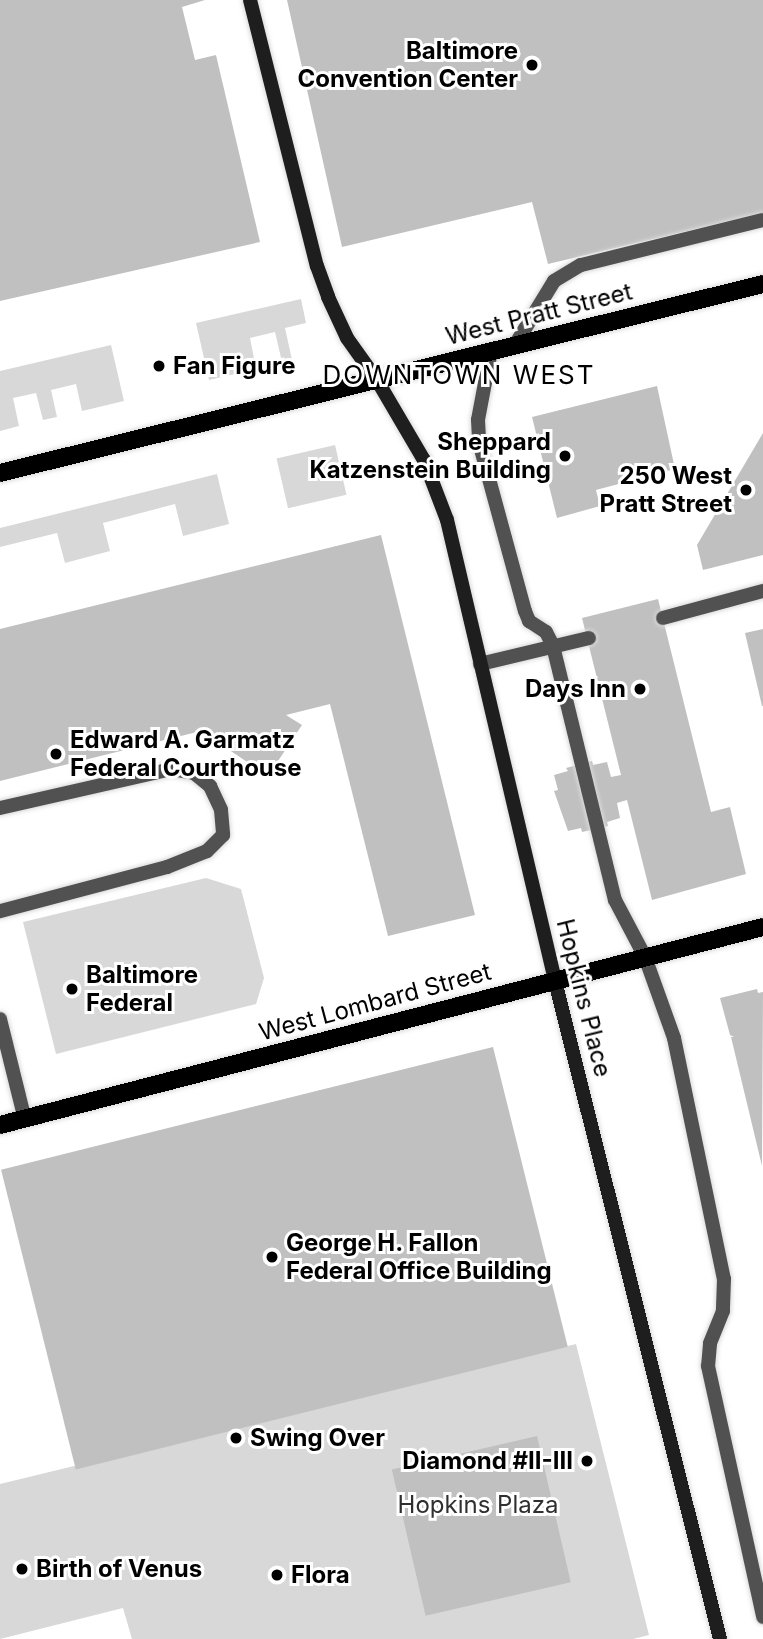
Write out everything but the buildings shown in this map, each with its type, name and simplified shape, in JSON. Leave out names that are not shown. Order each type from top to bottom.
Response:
[{"type":"main road","name":"Hopkins Place","points":[[250,0],[317,266],[347,338],[377,380],[424,460],[444,511],[555,981],[720,1639]]},
{"type":"main road","name":"West Pratt Street","points":[[0,473],[763,284]]},
{"type":"main road","name":"West Lombard Street","points":[[0,1125],[763,927]]},
{"type":"street","points":[[515,345],[554,281],[581,265],[763,220]]},
{"type":"street","points":[[491,351],[478,420],[479,442],[525,611],[529,621],[546,632],[553,646],[615,900],[645,957],[674,1038],[724,1279],[723,1311],[710,1344],[708,1366],[763,1617]]},
{"type":"street","points":[[663,618],[763,592]]},
{"type":"street","points":[[481,664],[589,638]]},
{"type":"street","points":[[0,808],[172,769],[194,773],[210,786],[221,810],[223,835],[207,851],[167,867],[0,911]]},
{"type":"street","points":[[0,1019],[25,1120]]},
{"type":"green space","points":[[301,299],[306,323],[285,328],[292,360],[282,362],[275,332],[250,338],[256,369],[209,380],[196,323]]},
{"type":"green space","points":[[111,345],[124,401],[82,411],[76,384],[51,390],[57,417],[43,420],[36,393],[13,398],[19,426],[0,431],[0,371]]},
{"type":"green space","points":[[335,445],[346,495],[288,508],[277,458]]},
{"type":"green space","points":[[217,474],[229,524],[183,536],[175,504],[103,523],[110,551],[65,563],[57,533],[0,547],[0,528]]},
{"type":"green space","points":[[206,878],[241,889],[264,978],[256,1004],[56,1054],[23,922]]},
{"type":"green space","name":"Hopkins Plaza","points":[[576,1344],[649,1635],[633,1639],[132,1639],[123,1608],[0,1639],[0,1484]]},
{"type":"place","name":"Baltimore Convention Center","points":[[532,65]]},
{"type":"place","name":"Fan Figure","points":[[159,366]]},
{"type":"place","name":"Sheppard Katzenstein Building","points":[[565,456]]},
{"type":"place","name":"250 West Pratt Street","points":[[746,490]]},
{"type":"place","name":"Days Inn","points":[[640,689]]},
{"type":"place","name":"Edward A. Garmatz Federal Courthouse","points":[[56,754]]},
{"type":"place","name":"Baltimore Federal","points":[[72,989]]},
{"type":"place","name":"George H. Fallon Federal Office Building","points":[[272,1257]]},
{"type":"place","name":"Swing Over","points":[[236,1438]]},
{"type":"place","name":"Diamond #II-III","points":[[587,1461]]},
{"type":"place","name":"Birth of Venus","points":[[22,1569]]},
{"type":"place","name":"Flora","points":[[277,1575]]},
{"type":"district","name":"DOWNTOWN WEST","points":[[459,375]]}]
